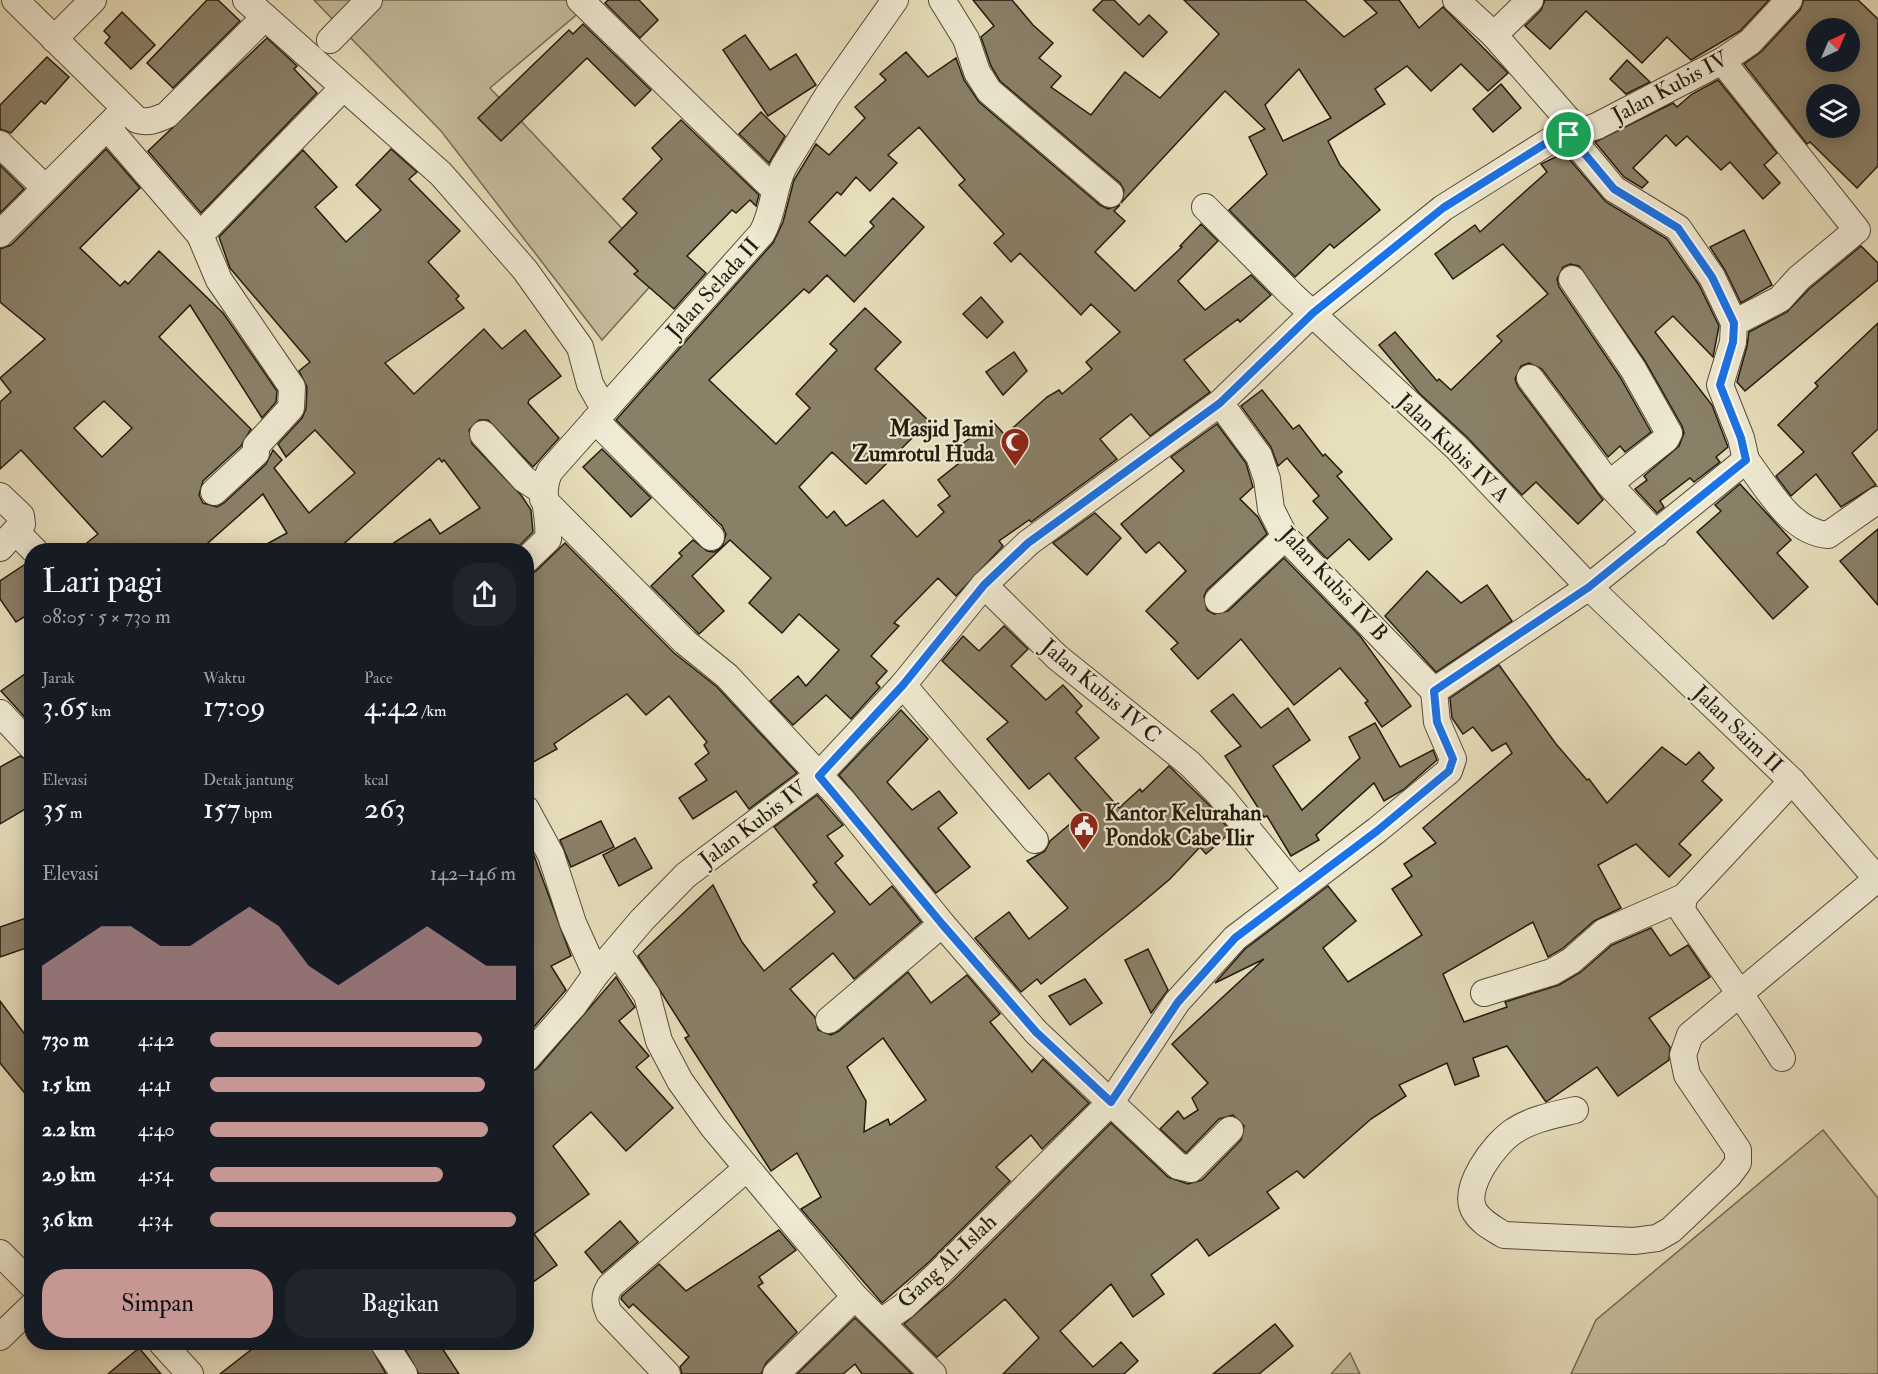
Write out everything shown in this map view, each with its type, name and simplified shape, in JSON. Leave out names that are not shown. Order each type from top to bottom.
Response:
[{"type":"street","points":[[15,0],[125,109],[137,120],[146,122],[155,121],[166,115],[265,17]]},
{"type":"street","points":[[54,39],[93,0]]},
{"type":"street","points":[[246,0],[339,86],[441,174],[525,270],[580,347],[599,415],[711,537]]},
{"type":"street","points":[[330,40],[369,0]]},
{"type":"street","name":"Jalan Selada II","points":[[543,496],[545,481],[550,471],[762,233],[768,222],[775,190],[784,166],[828,95],[895,0]]},
{"type":"street","points":[[942,0],[966,39],[977,72],[989,92],[1110,194]]},
{"type":"street","points":[[1456,0],[1494,35],[1574,133],[1614,189],[1678,228],[1712,277],[1734,323],[1733,342],[1720,385],[1741,438],[1746,460],[1797,523],[1819,534],[1828,535],[1878,500]]},
{"type":"street","points":[[1494,35],[1530,0]]},
{"type":"street","name":"Jalan Kubis IV","points":[[534,1050],[574,1005],[596,974],[618,952],[642,920],[686,875],[819,776],[903,685],[984,585],[1028,543],[1220,403],[1313,313],[1443,208],[1548,142],[1597,126],[1722,61],[1750,42],[1789,0]]},
{"type":"street","points":[[590,3],[775,190]]},
{"type":"street","points":[[1722,61],[1857,230],[1799,278],[1780,299],[1734,323]]},
{"type":"street","points":[[200,235],[336,95],[339,86]]},
{"type":"street","points":[[0,234],[125,109]]},
{"type":"street","points":[[107,127],[200,235],[219,280],[292,387],[294,395],[291,408],[256,446],[256,453],[214,492]]},
{"type":"street","points":[[0,144],[45,188]]},
{"type":"street","name":"Jalan Kubis IV A","points":[[1205,207],[1313,313],[1457,448],[1589,587]]},
{"type":"street","points":[[1572,279],[1633,369],[1669,433],[1666,439],[1610,484]]},
{"type":"street","points":[[1530,378],[1610,484],[1656,534]]},
{"type":"street","name":"Jalan Kubis IV B","points":[[1220,403],[1259,456],[1267,478],[1271,509],[1285,537],[1312,562],[1434,691]]},
{"type":"street","points":[[483,434],[524,479],[685,642],[727,676],[819,776],[942,924],[1036,1032],[1178,1166],[1191,1169],[1230,1130]]},
{"type":"street","points":[[1434,691],[1589,587],[1746,460]]},
{"type":"street","points":[[0,496],[21,516],[13,535]]},
{"type":"street","points":[[534,552],[548,539],[549,518],[543,496]]},
{"type":"street","points":[[1218,600],[1285,537]]},
{"type":"street","name":"Jalan Kubis IV C","points":[[984,585],[1057,657],[1190,764],[1220,795],[1297,890]]},
{"type":"street","name":"Jalan Saim II","points":[[1589,587],[1792,781],[1877,879]]},
{"type":"street","points":[[903,685],[1035,840]]},
{"type":"street","name":"Gang Al-Islah","points":[[618,952],[647,995],[659,1041],[681,1081],[746,1170],[855,1297],[881,1322],[904,1306],[939,1273],[1111,1102],[1178,1002],[1202,972],[1254,921],[1449,771],[1453,759],[1437,722],[1434,691]]},
{"type":"street","points":[[0,713],[24,738]]},
{"type":"street","points":[[1484,993],[1552,972],[1571,962],[1604,932],[1684,897],[1792,781]]},
{"type":"street","points":[[534,824],[550,855],[573,923],[596,974]]},
{"type":"street","points":[[1575,1110],[1536,1120],[1514,1131],[1497,1145],[1476,1179],[1472,1195],[1474,1210],[1487,1225],[1504,1234],[1634,1241],[1657,1238],[1671,1230],[1729,1175],[1738,1163],[1738,1150],[1687,1075],[1683,1055],[1690,1035],[1877,879]]},
{"type":"street","points":[[1684,897],[1682,910],[1685,915],[1725,974],[1741,992],[1782,1058]]},
{"type":"street","points":[[829,1020],[942,924]]},
{"type":"street","points":[[667,1374],[609,1313],[605,1294],[610,1286],[746,1170]]},
{"type":"street","points":[[0,1253],[24,1278]]},
{"type":"street","points":[[777,1374],[855,1297]]},
{"type":"street","points":[[0,1336],[24,1314]]},
{"type":"street","points":[[881,1322],[933,1374]]},
{"type":"street","points":[[168,1350],[190,1374]]},
{"type":"street","points":[[388,1350],[404,1374]]},
{"type":"shaded area","points":[[314,0],[594,0],[490,88],[663,272],[602,340],[441,131]]},
{"type":"shaded area","points":[[1823,1130],[1878,1198],[1878,1374],[1571,1374],[1596,1320]]},
{"type":"shaded area","points":[[1350,1353],[1360,1374],[1331,1374]]},
{"type":"building","points":[[207,0],[218,0],[240,21],[173,88],[147,63]]},
{"type":"building","points":[[608,0],[639,0],[658,20],[640,38],[605,3]]},
{"type":"building","points":[[973,0],[1012,0],[1033,25],[1053,43],[1039,58],[1061,76],[1051,87],[1091,115],[1125,72],[1160,98],[1219,34],[1184,0],[1305,0],[1344,37],[1377,13],[1364,0],[1399,0],[1419,28],[1443,7],[1508,73],[1488,91],[1461,64],[1431,91],[1407,66],[1375,89],[1385,104],[1328,141],[1340,165],[1380,210],[1334,248],[1330,244],[1295,277],[1229,210],[1267,174],[1249,137],[1265,129],[1225,91],[1122,202],[1124,190],[1120,183],[1000,81],[991,66],[981,37],[994,26]],"holes":[[[1299,69],[1331,118],[1283,141],[1265,105]]]},
{"type":"building","points":[[1103,0],[1114,0],[1139,25],[1149,15],[1167,32],[1143,57],[1093,10]]},
{"type":"building","points":[[1545,0],[1769,0],[1740,31],[1691,60],[1667,37],[1642,63],[1586,11],[1550,49],[1525,26],[1541,10]]},
{"type":"building","points":[[1804,0],[1858,0],[1878,19],[1878,166],[1857,188],[1810,142],[1807,144],[1744,64],[1761,52],[1800,10]]},
{"type":"building","points":[[122,12],[155,45],[131,69],[105,43],[110,37],[104,31]]},
{"type":"building","points":[[583,24],[651,90],[635,106],[587,58],[501,141],[478,118],[569,30],[573,34]]},
{"type":"building","points":[[745,35],[770,70],[796,54],[816,85],[768,116],[723,50]]},
{"type":"building","points":[[267,38],[297,66],[294,69],[317,93],[201,213],[148,151]]},
{"type":"building","points":[[906,52],[928,77],[956,58],[964,80],[979,102],[1100,205],[1108,209],[1120,205],[1114,211],[1125,221],[1095,252],[1135,291],[1182,247],[1180,246],[1201,224],[1218,241],[1178,281],[1205,310],[1251,275],[1271,295],[1240,322],[1238,319],[1184,360],[1210,392],[1150,436],[1131,414],[1100,439],[1117,459],[1031,522],[1029,520],[999,541],[1003,546],[956,596],[938,578],[894,623],[899,626],[871,656],[887,671],[876,683],[880,687],[851,719],[826,695],[793,725],[770,701],[798,676],[806,686],[839,650],[799,614],[782,633],[749,603],[771,578],[730,540],[692,576],[724,611],[699,634],[651,586],[682,556],[679,553],[693,540],[707,551],[714,552],[722,547],[726,534],[722,526],[616,420],[773,243],[783,222],[794,180],[816,144],[829,155],[865,118],[855,107],[886,80],[880,74]],"holes":[[[919,127],[965,180],[959,185],[1004,234],[994,243],[1011,262],[1020,253],[1081,315],[1091,304],[1120,332],[1086,362],[1092,369],[1062,394],[1059,390],[1047,397],[1005,435],[993,422],[955,449],[963,460],[938,480],[950,496],[938,505],[944,512],[917,537],[883,500],[846,526],[834,511],[827,518],[799,487],[832,452],[866,484],[929,421],[875,369],[901,342],[865,308],[830,344],[837,350],[796,394],[810,408],[776,444],[709,380],[804,289],[809,293],[827,275],[854,302],[924,227],[893,198],[870,222],[874,226],[845,256],[809,222],[837,192],[841,195],[856,177],[870,191],[897,163],[888,155]]]},
{"type":"building","points":[[47,57],[69,77],[45,104],[41,101],[11,133],[0,129],[0,105]]},
{"type":"building","points":[[1627,60],[1650,82],[1626,94],[1610,79]]},
{"type":"building","points":[[1718,80],[1777,153],[1764,165],[1780,183],[1763,199],[1730,162],[1721,170],[1687,136],[1676,146],[1666,135],[1633,168],[1648,182],[1642,188],[1624,177],[1595,142],[1673,103],[1677,107],[1692,94]]},
{"type":"building","points":[[1501,84],[1521,108],[1493,132],[1473,109]]},
{"type":"building","points":[[761,112],[785,136],[769,163],[739,134]]},
{"type":"building","points":[[681,120],[759,195],[756,206],[750,200],[736,213],[732,210],[687,256],[706,273],[674,309],[634,274],[638,271],[609,242],[637,213],[623,199],[662,159],[652,148]]},
{"type":"building","points":[[106,149],[140,188],[80,248],[120,286],[125,281],[128,284],[159,251],[223,313],[277,391],[276,402],[262,418],[190,305],[159,337],[251,429],[241,446],[203,481],[199,495],[203,503],[217,507],[224,503],[266,464],[273,450],[282,460],[274,468],[309,513],[355,473],[315,430],[286,457],[278,444],[302,418],[306,409],[307,387],[299,371],[310,362],[230,268],[219,237],[303,150],[337,187],[315,207],[346,242],[381,210],[356,185],[391,149],[417,172],[409,179],[460,231],[428,262],[459,296],[456,299],[464,308],[385,363],[414,394],[484,329],[502,349],[525,330],[561,376],[528,403],[559,438],[533,467],[488,420],[479,420],[469,430],[472,444],[521,495],[531,510],[533,532],[522,543],[394,543],[430,519],[440,534],[480,508],[444,460],[442,462],[439,458],[345,543],[269,543],[287,533],[263,494],[208,543],[87,543],[98,534],[21,450],[0,469],[0,402],[11,392],[0,378],[45,339],[0,302],[0,249],[11,245]],"holes":[[[104,401],[132,428],[102,457],[74,428]]]},
{"type":"building","points":[[1564,153],[1606,202],[1667,239],[1699,285],[1719,326],[1713,357],[1673,316],[1655,332],[1712,405],[1728,447],[1716,457],[1720,462],[1694,482],[1690,478],[1660,501],[1664,507],[1657,513],[1635,489],[1647,480],[1644,476],[1679,446],[1684,433],[1682,426],[1645,361],[1579,266],[1570,264],[1563,267],[1557,279],[1559,287],[1620,377],[1651,432],[1625,452],[1620,446],[1608,457],[1542,369],[1529,363],[1521,366],[1515,379],[1518,387],[1603,500],[1578,524],[1536,482],[1522,495],[1467,437],[1420,394],[1379,345],[1395,332],[1437,381],[1439,379],[1451,390],[1502,341],[1497,336],[1548,294],[1503,244],[1453,279],[1435,254],[1475,225],[1480,232],[1547,172],[1541,164]]},
{"type":"building","points":[[0,165],[24,189],[0,213]]},
{"type":"building","points":[[1744,230],[1772,285],[1741,303],[1725,270],[1710,247]]},
{"type":"building","points":[[1861,246],[1878,263],[1878,280],[1745,391],[1737,382],[1749,332],[1787,312],[1809,289]]},
{"type":"building","points":[[981,297],[1003,322],[987,338],[963,314]]},
{"type":"building","points":[[1878,323],[1878,429],[1852,453],[1876,485],[1841,507],[1816,474],[1791,496],[1776,476],[1804,452],[1778,425],[1818,386],[1815,383]]},
{"type":"building","points":[[1014,352],[1027,371],[1003,395],[986,372]]},
{"type":"building","points":[[1262,390],[1293,429],[1299,425],[1323,456],[1325,454],[1342,472],[1337,476],[1392,539],[1369,560],[1349,539],[1327,559],[1307,538],[1328,518],[1313,501],[1319,496],[1287,458],[1278,466],[1271,447],[1241,406]]},
{"type":"building","points":[[1217,424],[1246,463],[1253,487],[1240,499],[1258,517],[1267,534],[1207,590],[1204,596],[1207,610],[1214,614],[1228,611],[1284,558],[1360,636],[1411,706],[1382,727],[1365,703],[1368,701],[1340,668],[1294,705],[1241,639],[1198,679],[1171,649],[1178,643],[1146,611],[1186,571],[1159,542],[1146,553],[1121,524],[1184,471],[1171,457]]},
{"type":"building","points":[[602,449],[651,498],[631,517],[583,467]]},
{"type":"building","points":[[1740,484],[1791,540],[1777,553],[1808,587],[1773,619],[1697,532],[1721,511],[1715,505]]},
{"type":"building","points":[[1095,513],[1121,538],[1087,575],[1053,543]]},
{"type":"building","points":[[1878,529],[1878,605],[1840,561]]},
{"type":"building","points":[[565,543],[674,653],[717,687],[797,773],[749,809],[736,791],[693,819],[679,798],[707,780],[695,764],[709,753],[704,745],[707,742],[669,696],[646,715],[627,694],[554,744],[557,749],[534,762],[534,572]]},
{"type":"building","points":[[24,565],[24,617],[16,622],[0,599],[0,581]]},
{"type":"building","points":[[1427,571],[1461,603],[1487,585],[1512,621],[1436,672],[1385,616]]},
{"type":"building","points":[[1004,626],[1028,649],[1011,666],[1046,700],[1063,685],[1082,706],[1076,712],[1099,738],[1075,758],[1119,808],[1140,789],[1142,792],[1169,766],[1209,805],[1231,832],[1206,854],[1200,847],[1170,879],[1137,907],[1041,984],[1037,979],[1021,992],[975,938],[1009,912],[1029,939],[1068,908],[1027,861],[1045,851],[1050,841],[1083,813],[1049,773],[1029,789],[987,739],[1008,722],[942,661],[963,636],[979,651]]},
{"type":"building","points":[[1499,665],[1556,744],[1587,780],[1589,779],[1607,803],[1662,747],[1686,765],[1699,752],[1714,768],[1702,781],[1722,800],[1679,844],[1691,855],[1669,877],[1636,844],[1598,865],[1621,908],[1594,921],[1562,949],[1548,957],[1533,922],[1443,974],[1464,1022],[1507,1007],[1505,1002],[1559,985],[1581,972],[1612,945],[1651,928],[1670,956],[1688,945],[1710,977],[1649,1018],[1670,1047],[1669,1060],[1618,1096],[1597,1067],[1546,1102],[1507,1046],[1473,1058],[1479,1076],[1455,1085],[1447,1063],[1399,1085],[1406,1096],[1371,1119],[1304,1178],[1297,1171],[1267,1192],[1279,1208],[1209,1256],[1197,1239],[1151,1275],[1164,1294],[1133,1317],[1111,1284],[1060,1331],[1093,1367],[1121,1342],[1138,1361],[1124,1374],[1003,1374],[1039,1338],[1005,1299],[937,1357],[904,1324],[950,1284],[1111,1123],[1168,1177],[1188,1184],[1202,1180],[1241,1140],[1244,1126],[1233,1115],[1219,1119],[1186,1153],[1160,1129],[1178,1111],[1184,1119],[1198,1110],[1192,1098],[1208,1083],[1172,1044],[1264,959],[1215,983],[1245,949],[1328,886],[1356,921],[1323,948],[1348,982],[1422,935],[1392,889],[1412,876],[1404,864],[1436,843],[1423,828],[1512,753],[1506,743],[1492,751],[1473,727],[1463,734],[1452,718],[1450,698]]},
{"type":"building","points":[[24,675],[24,716],[1,691]]},
{"type":"building","points":[[1233,694],[1261,728],[1288,708],[1310,740],[1273,766],[1302,810],[1360,758],[1349,737],[1375,723],[1400,767],[1433,750],[1437,760],[1403,790],[1384,801],[1374,783],[1316,835],[1319,840],[1291,856],[1267,816],[1264,817],[1225,756],[1241,746],[1211,711]]},
{"type":"building","points":[[901,710],[928,739],[887,782],[912,810],[939,791],[957,813],[938,828],[970,867],[936,893],[839,775]]},
{"type":"building","points":[[20,756],[24,758],[24,810],[0,824],[0,767]]},
{"type":"building","points":[[817,795],[843,825],[827,836],[843,856],[835,863],[870,905],[892,886],[921,922],[854,979],[833,953],[790,989],[815,1017],[818,1030],[831,1035],[839,1031],[908,972],[931,1003],[967,975],[1000,1014],[990,1022],[1032,1072],[1043,1059],[1089,1103],[1042,1149],[1031,1135],[996,1167],[1010,1181],[929,1262],[882,1303],[801,1209],[821,1197],[797,1153],[771,1171],[685,1038],[689,1036],[638,956],[713,885],[742,942],[764,971],[835,912],[813,885],[817,882],[774,827]],"holes":[[[883,1038],[926,1100],[890,1125],[888,1119],[864,1132],[866,1101],[847,1067]]]},
{"type":"building","points":[[601,821],[614,847],[571,867],[560,840]]},
{"type":"building","points":[[635,838],[652,868],[619,886],[603,855]]},
{"type":"building","points":[[534,856],[571,956],[551,966],[566,990],[534,1027]]},
{"type":"building","points":[[24,919],[24,949],[0,957],[0,927]]},
{"type":"building","points":[[1148,949],[1168,990],[1151,1013],[1125,960]]},
{"type":"building","points":[[616,977],[635,1007],[619,1021],[649,1056],[636,1067],[673,1108],[626,1151],[591,1112],[553,1146],[589,1194],[534,1234],[534,1070]]},
{"type":"building","points":[[1085,979],[1102,1003],[1070,1025],[1049,996]]},
{"type":"building","points":[[0,1001],[24,1033],[24,1092],[0,1063]]},
{"type":"building","points":[[620,1221],[638,1242],[602,1273],[585,1252]]},
{"type":"building","points":[[779,1230],[796,1250],[759,1277],[763,1283],[758,1286],[797,1332],[766,1363],[761,1374],[682,1374],[680,1367],[689,1357],[633,1304],[629,1308],[621,1299],[622,1296],[659,1264],[686,1291]]},
{"type":"building","points":[[534,1234],[557,1265],[534,1281]]},
{"type":"building","points":[[855,1318],[912,1374],[862,1374],[855,1364],[843,1374],[797,1374]]},
{"type":"building","points":[[1275,1324],[1293,1346],[1259,1374],[1213,1374]]},
{"type":"building","points":[[137,1350],[141,1350],[161,1374],[108,1374]]},
{"type":"building","points":[[251,1350],[372,1350],[386,1374],[220,1374]]},
{"type":"building","points":[[406,1350],[443,1350],[459,1374],[419,1374]]},
{"type":"place","name":"Masjid Jami Zumrotul Huda","points":[[1015,468]]},
{"type":"place","name":"Kantor Kelurahan Pondok Cabe Ilir","points":[[1084,852]]},
{"type":"route","points":[[1569,135],[1579,150],[1614,189],[1678,228],[1712,277],[1734,323],[1733,342],[1722,371],[1720,385],[1741,438],[1746,460],[1589,587],[1434,691],[1437,722],[1453,759],[1449,771],[1377,831],[1254,921],[1235,938],[1202,972],[1178,1002],[1146,1049],[1131,1076],[1111,1102],[1036,1032],[942,924],[842,800],[819,776],[903,685],[984,585],[1028,543],[1220,403],[1313,313],[1443,208],[1548,142],[1569,135]]}]
